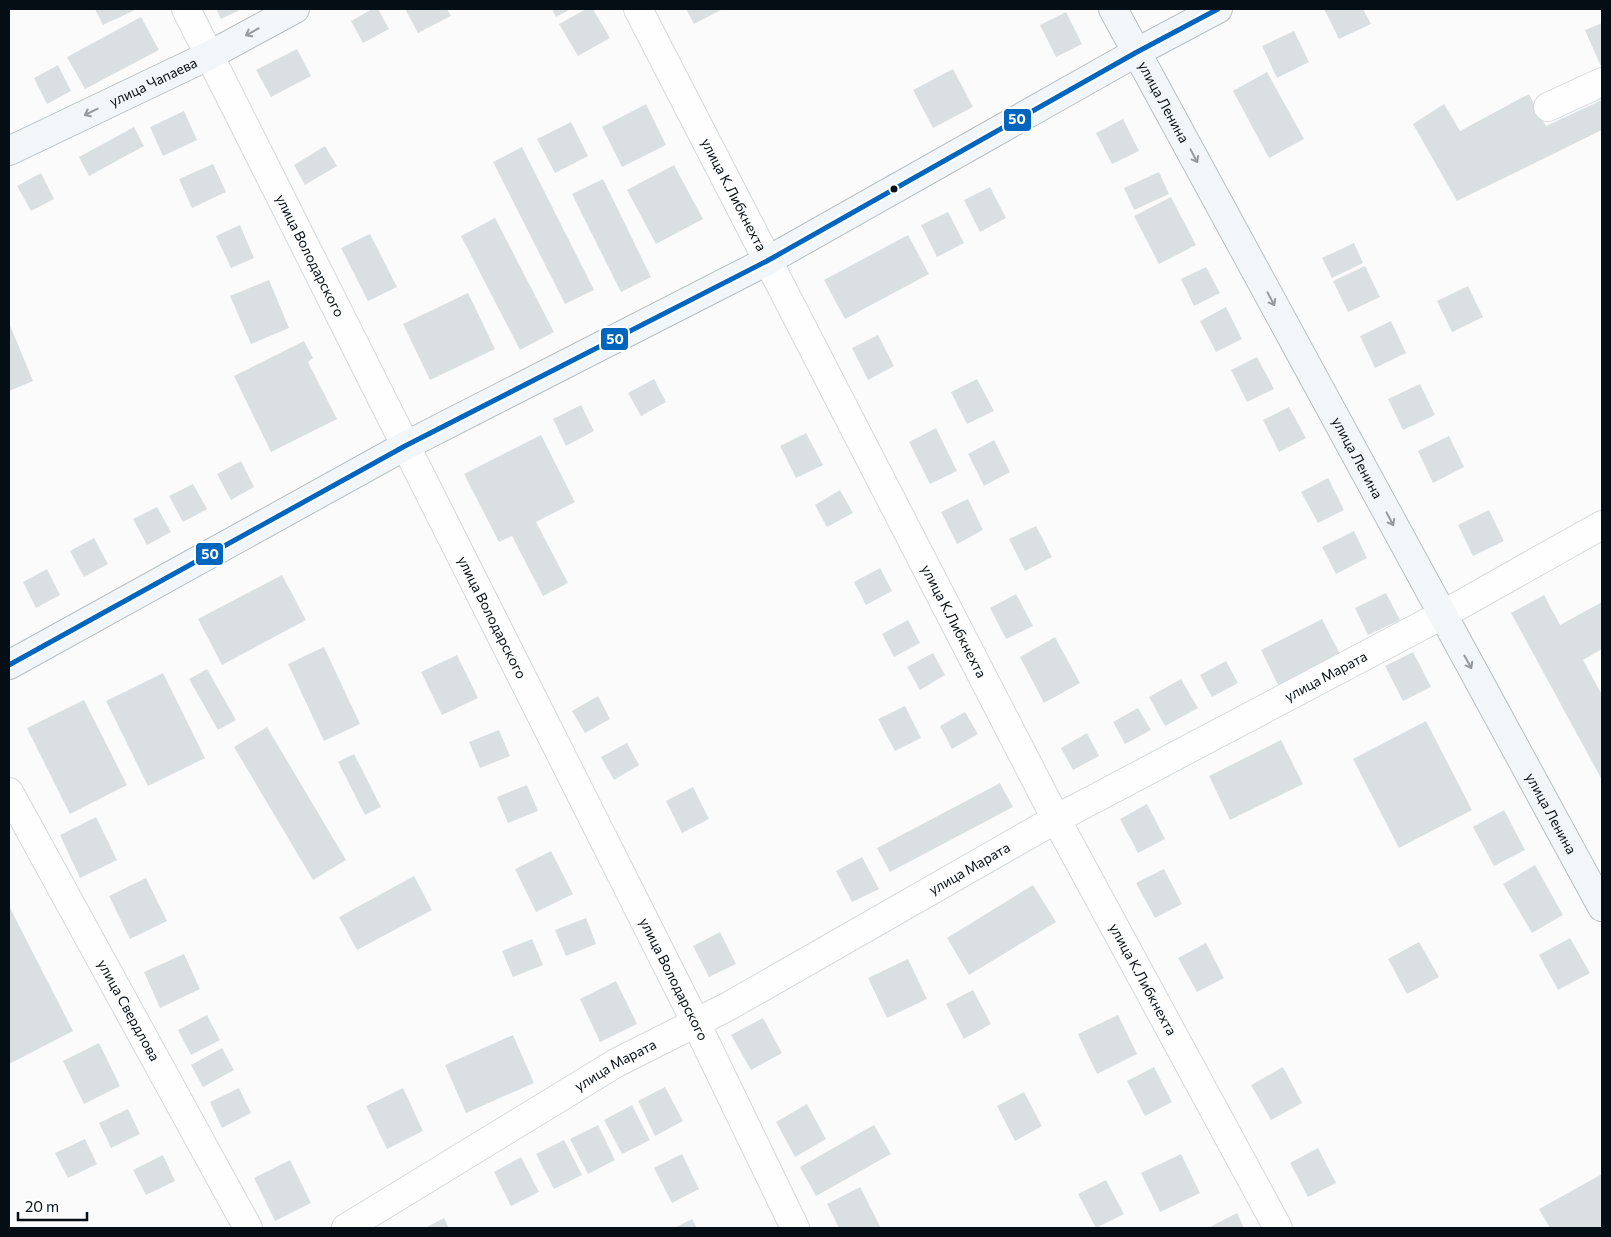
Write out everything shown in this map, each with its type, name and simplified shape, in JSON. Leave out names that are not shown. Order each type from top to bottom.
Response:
[{"type":"main road","name":"улица Чапаева","points":[[9,151],[210,55],[295,9]]},
{"type":"main road","name":"улица Ленина","points":[[1113,9],[1602,907]]},
{"type":"main road","points":[[9,664],[405,446],[767,261],[1137,52],[1218,9]]},
{"type":"street","name":"улица Володарского","points":[[186,9],[696,1023],[795,1228]]},
{"type":"street","name":"улица К.Либкнехта","points":[[638,9],[1056,819],[1278,1228]]},
{"type":"street","points":[[1548,106],[1602,82]]},
{"type":"street","name":"улица Марата","points":[[346,1228],[616,1063],[738,1002],[1056,819],[1442,615],[1602,525]]},
{"type":"street","name":"улица Свердлова","points":[[9,792],[248,1228]]},
{"type":"building","points":[[95,9],[137,9],[103,25]]},
{"type":"building","points":[[216,9],[242,9],[221,19]]},
{"type":"building","points":[[372,9],[378,9],[389,29],[363,43],[351,21]]},
{"type":"building","points":[[405,9],[447,9],[451,16],[418,33]]},
{"type":"building","points":[[552,9],[571,9],[556,17]]},
{"type":"building","points":[[586,9],[593,9],[610,38],[578,56],[559,24]]},
{"type":"building","points":[[686,9],[723,9],[694,24]]},
{"type":"building","points":[[1324,9],[1363,9],[1371,24],[1339,39]]},
{"type":"building","points":[[1066,12],[1082,44],[1056,57],[1040,25]]},
{"type":"building","points":[[141,17],[159,50],[85,89],[67,57]]},
{"type":"building","points":[[1602,23],[1602,69],[1585,30]]},
{"type":"building","points":[[1294,31],[1309,62],[1277,78],[1262,46]]},
{"type":"building","points":[[297,49],[311,76],[271,97],[256,70]]},
{"type":"building","points":[[58,65],[71,91],[47,104],[34,78]]},
{"type":"building","points":[[953,69],[973,107],[933,128],[913,90]]},
{"type":"building","points":[[1267,72],[1304,139],[1269,158],[1233,91]]},
{"type":"building","points":[[1529,94],[1546,126],[1602,100],[1602,130],[1457,201],[1413,124],[1444,104],[1460,131]]},
{"type":"building","points":[[646,104],[666,145],[622,167],[602,127]]},
{"type":"building","points":[[184,111],[197,140],[163,156],[150,127]]},
{"type":"building","points":[[1123,119],[1139,151],[1112,164],[1096,133]]},
{"type":"building","points":[[571,122],[588,156],[555,173],[537,139]]},
{"type":"building","points":[[134,127],[144,146],[89,176],[79,157]]},
{"type":"building","points":[[325,146],[337,166],[305,185],[294,165]]},
{"type":"building","points":[[522,147],[594,290],[565,304],[493,162]]},
{"type":"building","points":[[213,164],[226,192],[192,208],[179,179]]},
{"type":"building","points":[[674,165],[703,219],[656,244],[627,190]]},
{"type":"building","points":[[1159,172],[1169,194],[1134,210],[1124,188]]},
{"type":"building","points":[[41,173],[54,199],[31,211],[17,186]]},
{"type":"building","points":[[603,179],[651,277],[621,292],[572,194]]},
{"type":"building","points":[[990,187],[1006,218],[980,232],[964,200]]},
{"type":"building","points":[[1171,197],[1196,245],[1159,264],[1134,216]]},
{"type":"building","points":[[948,212],[964,243],[937,257],[921,225]]},
{"type":"building","points":[[495,218],[554,332],[520,350],[461,236]]},
{"type":"building","points":[[240,225],[254,258],[231,268],[216,236]]},
{"type":"building","points":[[370,234],[397,287],[368,301],[341,248]]},
{"type":"building","points":[[908,235],[929,274],[845,319],[824,280]]},
{"type":"building","points":[[1354,243],[1363,263],[1332,278],[1322,258]]},
{"type":"building","points":[[1365,266],[1380,297],[1348,312],[1333,281]]},
{"type":"building","points":[[1206,267],[1220,293],[1194,306],[1181,279]]},
{"type":"building","points":[[269,280],[289,328],[251,344],[230,296]]},
{"type":"building","points":[[1468,286],[1483,317],[1452,332],[1437,301]]},
{"type":"building","points":[[468,293],[495,349],[430,380],[403,324]]},
{"type":"building","points":[[1226,307],[1242,339],[1216,352],[1200,321]]},
{"type":"building","points":[[1391,321],[1406,353],[1375,368],[1360,336]]},
{"type":"building","points":[[9,323],[33,381],[9,391]]},
{"type":"building","points":[[878,335],[894,366],[868,380],[852,348]]},
{"type":"building","points":[[304,341],[313,358],[308,362],[337,419],[271,452],[234,376]]},
{"type":"building","points":[[1257,357],[1274,389],[1247,402],[1231,370]]},
{"type":"building","points":[[654,379],[666,402],[641,416],[628,393]]},
{"type":"building","points":[[977,379],[994,411],[967,424],[951,392]]},
{"type":"building","points":[[1420,384],[1435,415],[1403,430],[1388,399]]},
{"type":"building","points":[[581,405],[594,431],[566,446],[553,419]]},
{"type":"building","points":[[1289,407],[1306,438],[1279,452],[1263,420]]},
{"type":"building","points":[[936,428],[957,471],[930,484],[909,442]]},
{"type":"building","points":[[806,433],[823,465],[796,478],[780,446]]},
{"type":"building","points":[[541,435],[575,502],[536,522],[568,583],[543,596],[512,536],[499,542],[464,474]]},
{"type":"building","points":[[1449,436],[1464,467],[1433,483],[1418,451]]},
{"type":"building","points":[[994,440],[1010,472],[984,486],[968,454]]},
{"type":"building","points":[[241,461],[254,487],[231,500],[217,474]]},
{"type":"building","points":[[1328,478],[1344,510],[1318,523],[1301,492]]},
{"type":"building","points":[[193,484],[207,509],[183,522],[169,496]]},
{"type":"building","points":[[840,490],[853,513],[827,527],[815,505]]},
{"type":"building","points":[[968,499],[983,530],[957,544],[941,512]]},
{"type":"building","points":[[157,507],[171,532],[147,545],[133,519]]},
{"type":"building","points":[[1489,510],[1504,541],[1473,556],[1458,525]]},
{"type":"building","points":[[1036,526],[1052,557],[1025,571],[1009,539]]},
{"type":"building","points":[[1354,531],[1367,558],[1336,574],[1322,547]]},
{"type":"building","points":[[94,538],[108,564],[84,577],[70,551]]},
{"type":"building","points":[[880,568],[892,591],[866,605],[854,582]]},
{"type":"building","points":[[47,569],[60,595],[36,608],[23,582]]},
{"type":"building","points":[[282,575],[306,620],[222,665],[198,619]]},
{"type":"building","points":[[1386,593],[1400,620],[1368,635],[1355,608]]},
{"type":"building","points":[[1016,594],[1033,626],[1006,639],[990,608]]},
{"type":"building","points":[[1544,595],[1560,625],[1602,602],[1602,649],[1583,660],[1602,695],[1602,780],[1511,613]]},
{"type":"building","points":[[1322,619],[1342,658],[1280,689],[1261,650]]},
{"type":"building","points":[[908,620],[920,643],[894,657],[882,634]]},
{"type":"building","points":[[1055,637],[1080,683],[1044,703],[1020,657]]},
{"type":"building","points":[[324,647],[360,724],[324,741],[288,664]]},
{"type":"building","points":[[1413,652],[1431,687],[1403,701],[1385,666]]},
{"type":"building","points":[[933,653],[945,675],[920,690],[907,667]]},
{"type":"building","points":[[457,655],[478,698],[442,715],[421,672]]},
{"type":"building","points":[[1226,661],[1238,683],[1212,697],[1200,675]]},
{"type":"building","points":[[207,669],[236,720],[218,730],[189,679]]},
{"type":"building","points":[[163,673],[205,758],[148,786],[106,701]]},
{"type":"building","points":[[1181,679],[1198,708],[1165,726],[1149,697]]},
{"type":"building","points":[[598,696],[610,719],[585,733],[572,711]]},
{"type":"building","points":[[84,700],[127,785],[70,814],[27,728]]},
{"type":"building","points":[[905,706],[921,738],[895,751],[878,719]]},
{"type":"building","points":[[1138,708],[1151,730],[1125,744],[1113,722]]},
{"type":"building","points":[[965,712],[978,734],[952,749],[940,726]]},
{"type":"building","points":[[1426,721],[1472,810],[1399,848],[1353,759]]},
{"type":"building","points":[[267,727],[346,860],[313,880],[234,747]]},
{"type":"building","points":[[499,730],[510,756],[480,768],[469,742]]},
{"type":"building","points":[[1087,733],[1099,756],[1073,770],[1061,748]]},
{"type":"building","points":[[1281,740],[1303,784],[1230,820],[1209,776]]},
{"type":"building","points":[[627,743],[639,765],[614,780],[601,757]]},
{"type":"building","points":[[354,754],[381,807],[365,815],[338,762]]},
{"type":"building","points":[[1000,783],[1013,807],[890,872],[877,848]]},
{"type":"building","points":[[527,785],[538,811],[508,823],[497,797]]},
{"type":"building","points":[[693,787],[709,819],[682,833],[666,801]]},
{"type":"building","points":[[1147,804],[1165,839],[1138,853],[1120,819]]},
{"type":"building","points":[[1504,810],[1525,850],[1494,866],[1473,827]]},
{"type":"building","points":[[96,817],[117,860],[80,878],[60,835]]},
{"type":"building","points":[[551,851],[573,894],[536,912],[515,869]]},
{"type":"building","points":[[862,857],[879,889],[852,902],[836,871]]},
{"type":"building","points":[[1535,865],[1563,915],[1532,933],[1503,884]]},
{"type":"building","points":[[1164,869],[1182,904],[1155,918],[1136,883]]},
{"type":"building","points":[[414,876],[432,910],[357,950],[339,917]]},
{"type":"building","points":[[146,878],[167,921],[130,939],[109,896]]},
{"type":"building","points":[[1033,885],[1056,922],[969,975],[947,938]]},
{"type":"building","points":[[9,906],[73,1031],[9,1064]]},
{"type":"building","points":[[586,918],[596,944],[566,956],[555,930]]},
{"type":"building","points":[[720,932],[736,964],[709,977],[693,946]]},
{"type":"building","points":[[1570,938],[1590,973],[1558,990],[1539,955]]},
{"type":"building","points":[[532,939],[543,965],[513,977],[502,951]]},
{"type":"building","points":[[1419,942],[1439,977],[1407,994],[1388,959]]},
{"type":"building","points":[[1206,943],[1224,978],[1197,992],[1178,958]]},
{"type":"building","points":[[184,954],[200,989],[160,1008],[144,972]]},
{"type":"building","points":[[908,959],[927,999],[887,1018],[868,978]]},
{"type":"building","points":[[616,981],[637,1024],[600,1042],[580,999]]},
{"type":"building","points":[[973,990],[991,1024],[964,1039],[946,1004]]},
{"type":"building","points":[[207,1015],[220,1040],[191,1055],[178,1030]]},
{"type":"building","points":[[1118,1015],[1137,1054],[1097,1074],[1078,1034]]},
{"type":"building","points":[[763,1018],[782,1053],[751,1070],[731,1035]]},
{"type":"building","points":[[513,1035],[534,1083],[466,1113],[445,1065]]},
{"type":"building","points":[[99,1043],[120,1086],[84,1104],[63,1061]]},
{"type":"building","points":[[222,1048],[234,1070],[203,1087],[191,1065]]},
{"type":"building","points":[[1154,1067],[1172,1102],[1145,1116],[1127,1081]]},
{"type":"building","points":[[1283,1067],[1302,1103],[1271,1120],[1251,1085]]},
{"type":"building","points":[[665,1087],[683,1121],[655,1136],[638,1101]]},
{"type":"building","points":[[239,1088],[251,1113],[222,1128],[210,1102]]},
{"type":"building","points":[[403,1088],[423,1131],[387,1149],[366,1106]]},
{"type":"building","points":[[1024,1092],[1042,1126],[1015,1141],[997,1106]]},
{"type":"building","points":[[807,1104],[826,1139],[795,1157],[776,1122]]},
{"type":"building","points":[[632,1105],[650,1140],[622,1154],[604,1120]]},
{"type":"building","points":[[128,1109],[140,1134],[111,1148],[99,1123]]},
{"type":"building","points":[[598,1125],[615,1160],[588,1174],[570,1139]]},
{"type":"building","points":[[874,1125],[891,1154],[816,1196],[800,1167]]},
{"type":"building","points":[[85,1139],[97,1164],[68,1178],[55,1153]]},
{"type":"building","points":[[564,1140],[582,1175],[554,1189],[536,1154]]},
{"type":"building","points":[[1318,1148],[1336,1183],[1308,1197],[1290,1163]]},
{"type":"building","points":[[682,1154],[699,1189],[672,1203],[654,1168]]},
{"type":"building","points":[[1181,1154],[1200,1193],[1160,1212],[1141,1173]]},
{"type":"building","points":[[163,1155],[175,1181],[146,1195],[133,1170]]},
{"type":"building","points":[[521,1157],[539,1192],[511,1206],[494,1172]]},
{"type":"building","points":[[290,1160],[311,1203],[275,1221],[254,1178]]},
{"type":"building","points":[[1602,1174],[1602,1228],[1550,1228],[1539,1209]]},
{"type":"building","points":[[1106,1180],[1124,1214],[1096,1228],[1078,1194]]},
{"type":"building","points":[[860,1187],[881,1228],[839,1228],[827,1204]]},
{"type":"building","points":[[1237,1213],[1244,1228],[1208,1228]]},
{"type":"building","points":[[444,1218],[449,1228],[425,1228]]},
{"type":"building","points":[[692,1219],[697,1228],[674,1228]]},
{"type":"transit line","name":"50","points":[[9,665],[405,446],[767,261],[1137,52],[1218,9]]}]
